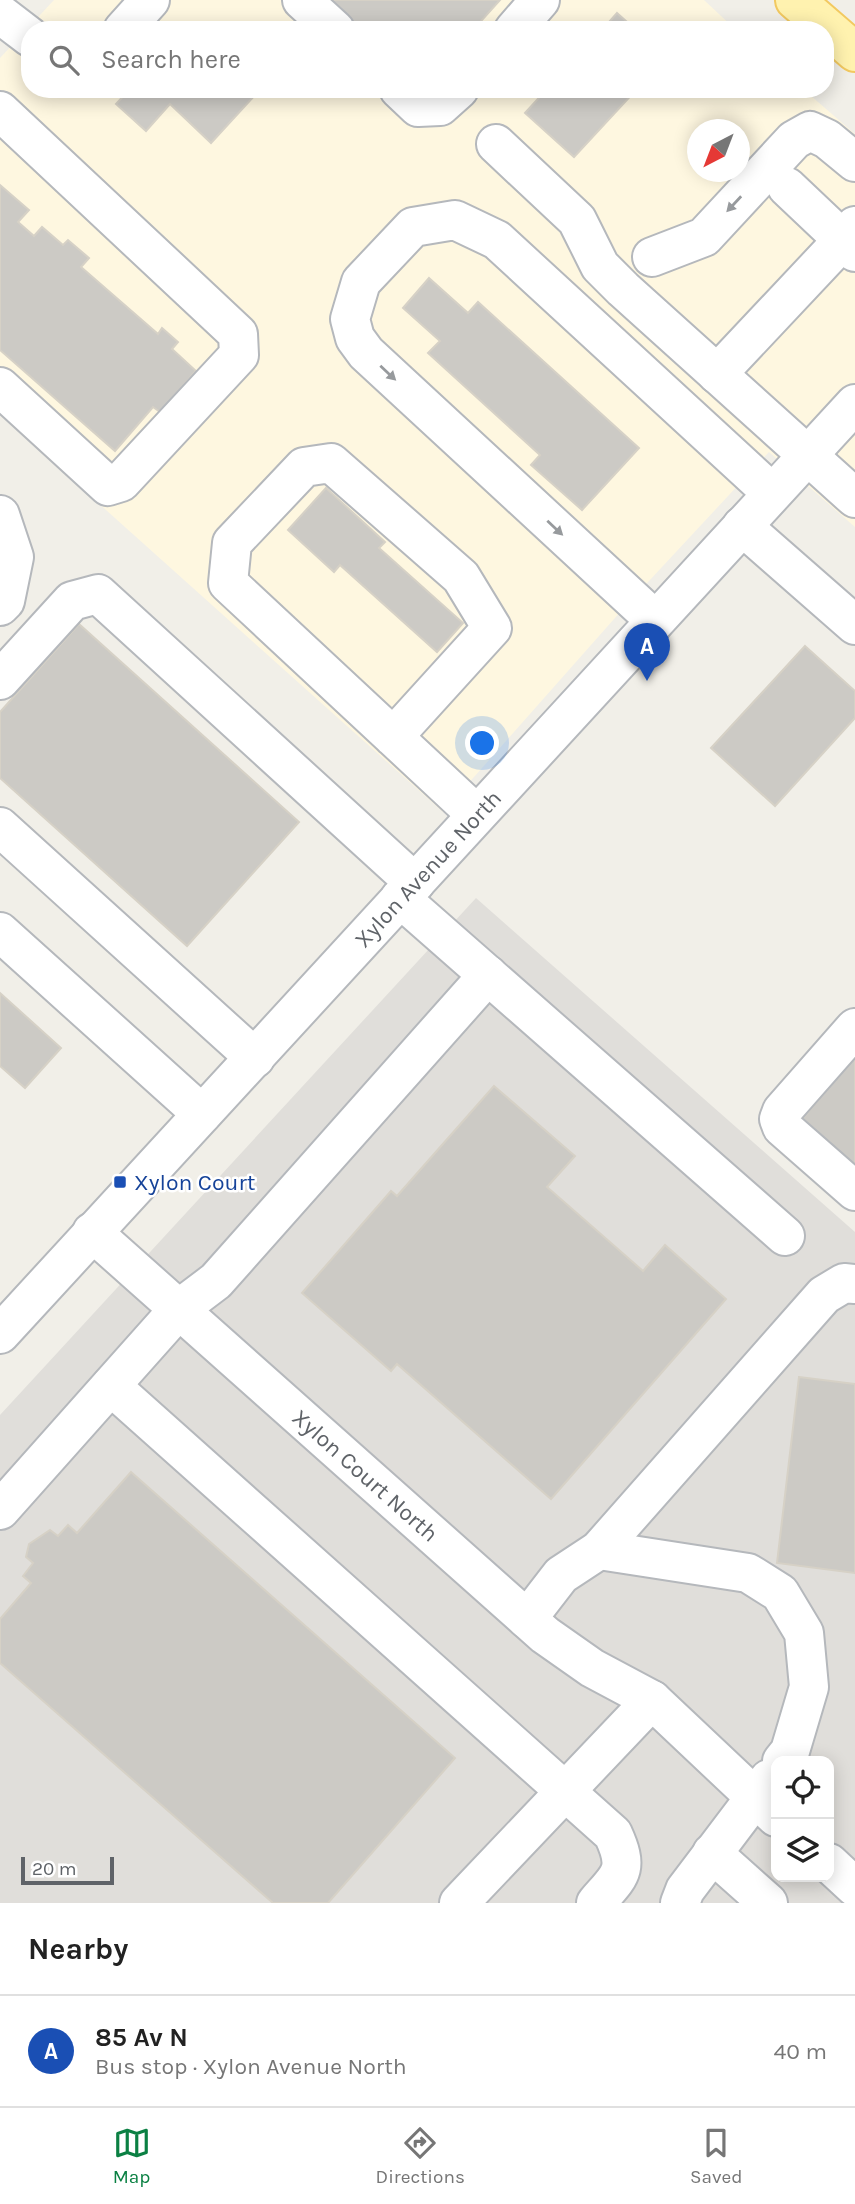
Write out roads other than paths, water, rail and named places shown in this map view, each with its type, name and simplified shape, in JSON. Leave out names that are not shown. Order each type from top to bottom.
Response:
[{"type":"main road","points":[[795,0],[819,21]]},
{"type":"main road","points":[[834,34],[855,52]]},
{"type":"street","points":[[131,21],[150,0]]},
{"type":"street","points":[[302,0],[325,21]]},
{"type":"street","points":[[522,21],[540,0]]},
{"type":"street","points":[[0,14],[21,30]]},
{"type":"street","points":[[408,98],[418,107],[440,106],[449,98]]},
{"type":"street","points":[[0,111],[238,334],[239,355],[121,482],[108,486],[0,387]]},
{"type":"street","points":[[652,257],[704,237],[794,140],[810,131],[827,139],[855,162]]},
{"type":"street","points":[[496,144],[577,220],[600,266],[855,498]]},
{"type":"street","points":[[717,374],[851,239],[787,187]]},
{"type":"street","points":[[655,620],[366,353],[355,338],[350,319],[361,282],[414,227],[455,220],[497,240],[772,493]]},
{"type":"street","name":"Xylon Avenue North","points":[[0,1334],[855,404]]},
{"type":"street","points":[[393,737],[492,628],[461,577],[331,463],[304,467],[232,543],[228,583],[393,737],[476,814]]},
{"type":"street","points":[[0,515],[13,557],[5,601],[0,606]]},
{"type":"street","points":[[742,526],[855,625]]},
{"type":"street","points":[[0,680],[72,601],[98,594],[407,891],[488,975],[785,1236]]},
{"type":"street","points":[[0,827],[255,1058]]},
{"type":"street","points":[[0,932],[202,1114]]},
{"type":"street","points":[[0,1510],[179,1310],[216,1281],[488,975]]},
{"type":"street","points":[[855,1028],[782,1111],[779,1119],[782,1127],[855,1191]]},
{"type":"street","name":"Xylon Court North","points":[[92,1232],[527,1619],[592,1668],[652,1700],[769,1794]]},
{"type":"street","points":[[527,1619],[561,1575],[599,1550],[824,1295],[844,1283],[855,1284]]},
{"type":"street","points":[[111,1386],[566,1790],[613,1835],[624,1857],[619,1876],[596,1903]]},
{"type":"street","points":[[599,1550],[748,1573],[780,1593],[804,1633],[809,1687],[790,1751],[786,1756]]},
{"type":"street","points":[[459,1903],[652,1700]]},
{"type":"street","points":[[680,1903],[685,1890],[712,1853],[769,1794]]},
{"type":"street","points":[[712,1853],[768,1903]]},
{"type":"street","points":[[834,1868],[855,1887]]},
{"type":"place","name":"85 Av N","points":[[647,681]]},
{"type":"place","name":"Xylon Court","points":[[120,1182]]}]
